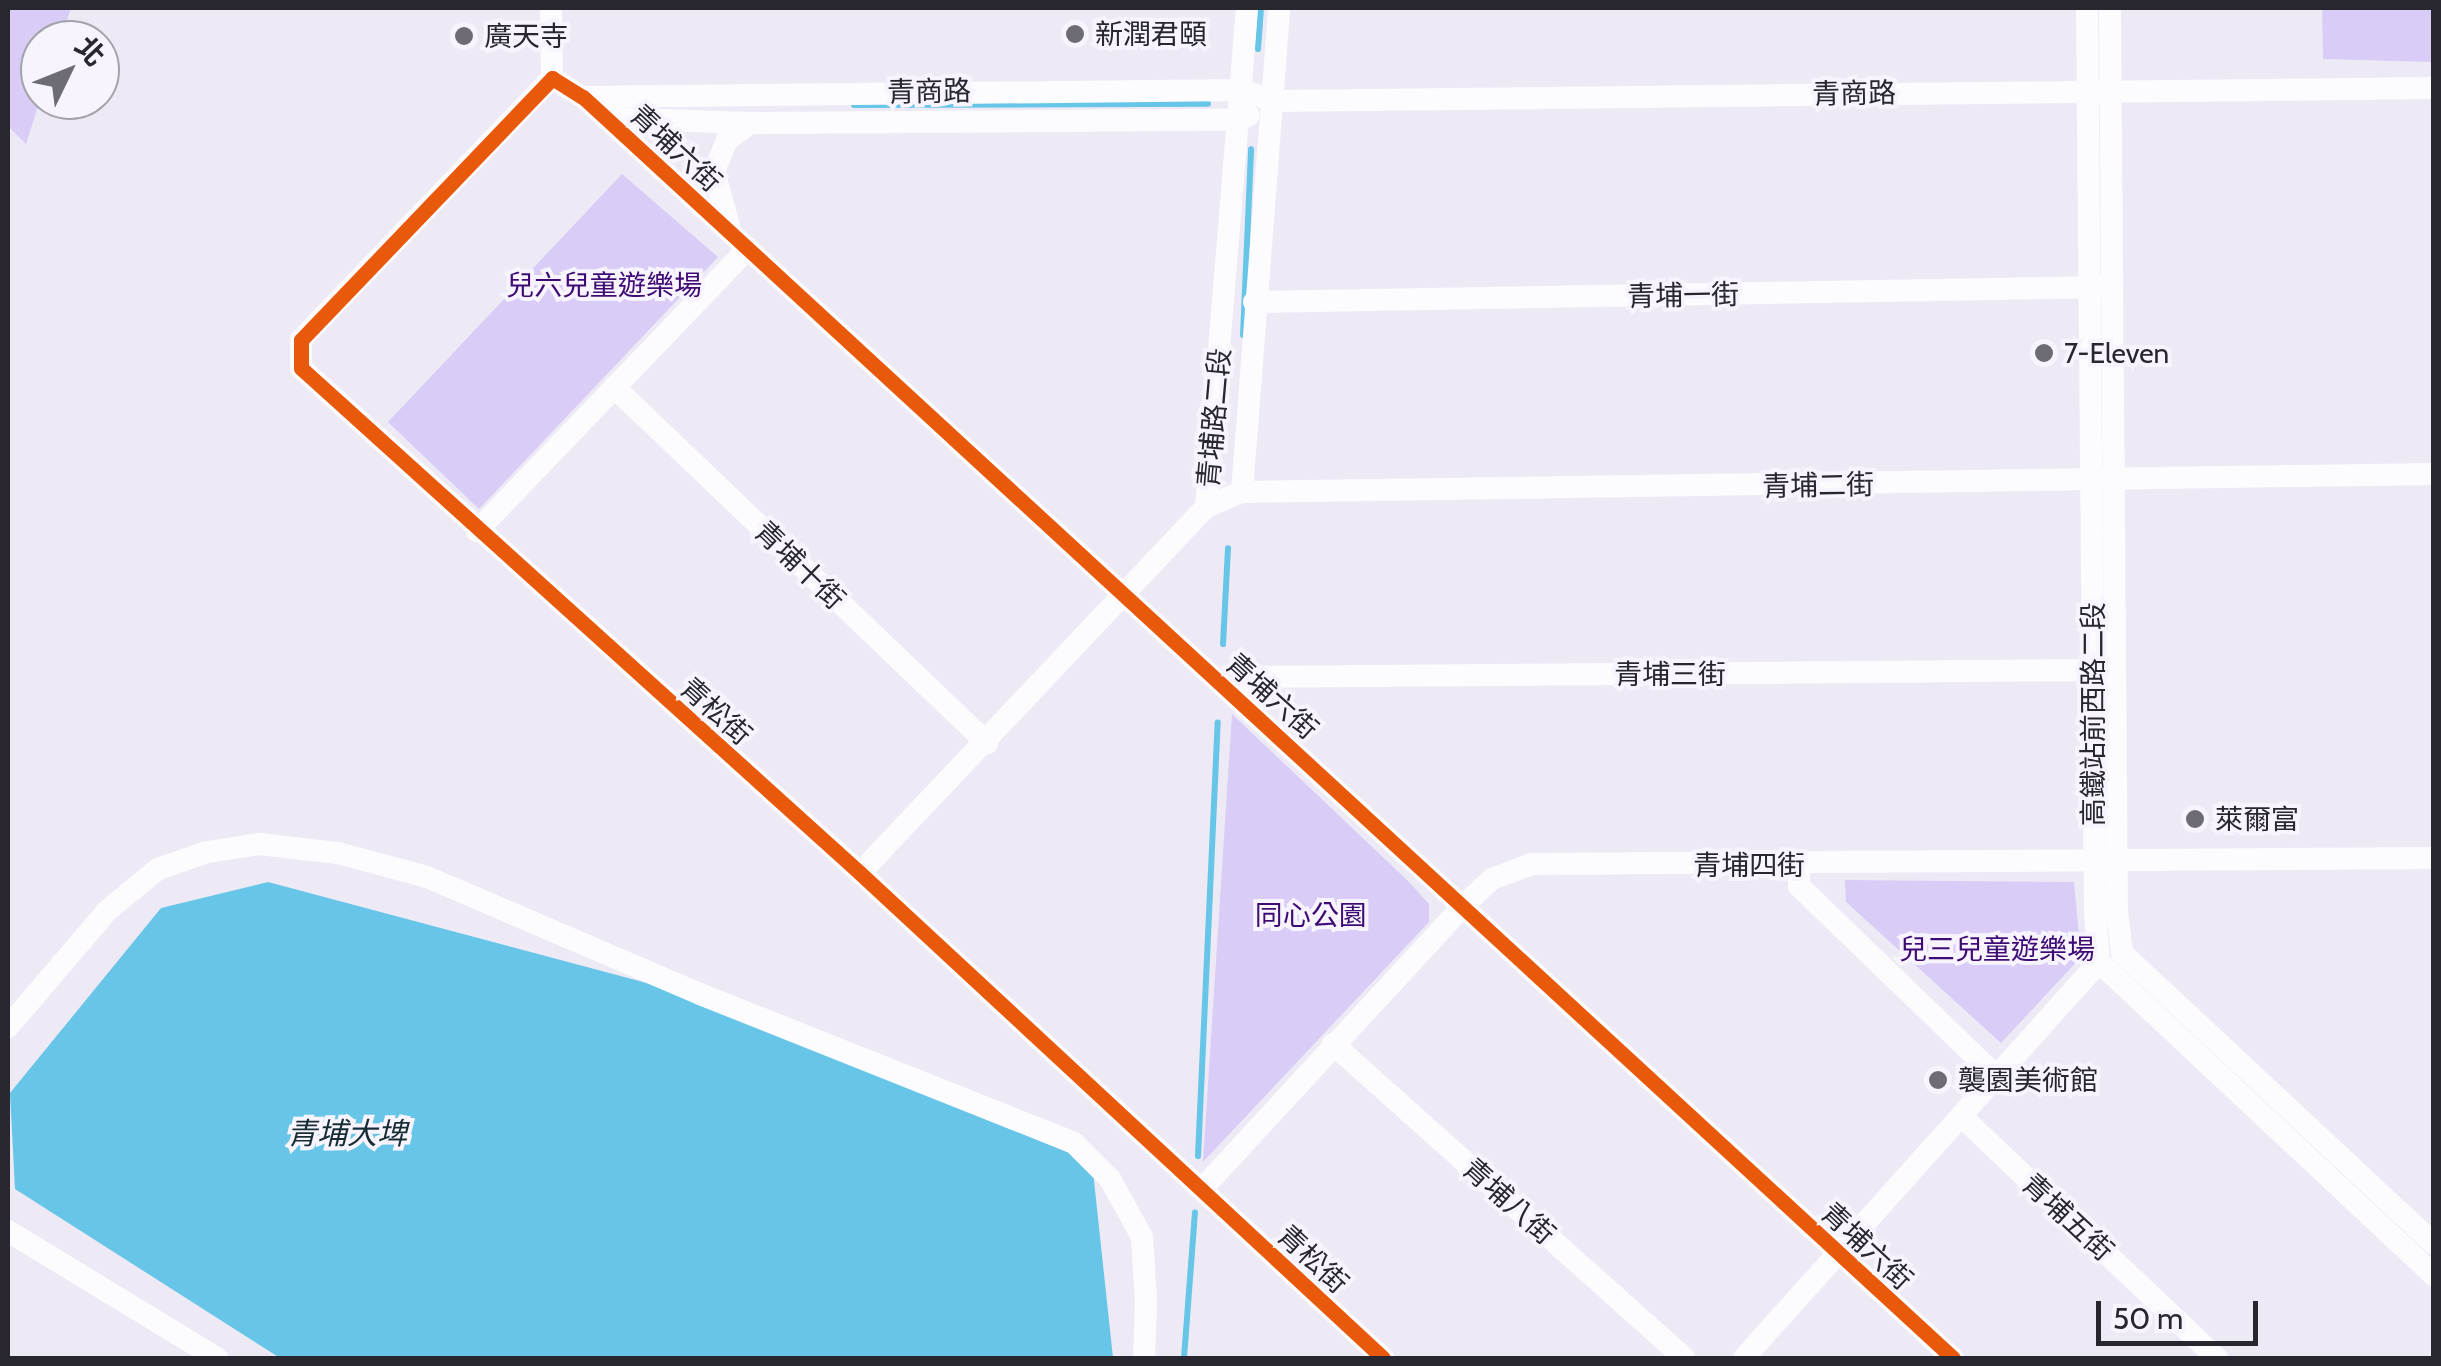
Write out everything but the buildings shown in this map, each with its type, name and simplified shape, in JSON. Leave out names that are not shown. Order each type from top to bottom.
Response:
[{"type":"street","points":[[551,8],[552,78]]},
{"type":"street","name":"青埔路二段","points":[[860,873],[1206,507],[1248,8]]},
{"type":"street","name":"青埔路二段","points":[[1242,492],[1280,8]]},
{"type":"street","name":"高鐵站前西路二段","points":[[2087,8],[2100,90]]},
{"type":"street","name":"高鐵站前西路二段","points":[[2099,962],[2106,862],[2100,90],[2110,8]]},
{"type":"street","name":"青埔六街","points":[[552,78],[583,97],[606,118],[1953,1358]]},
{"type":"street","name":"青松街","points":[[552,78],[301,340],[302,368],[477,532],[860,873],[1383,1358]]},
{"type":"street","name":"青商路","points":[[583,97],[1242,90],[1274,101],[2434,88]]},
{"type":"street","name":"青商路","points":[[606,118],[750,123],[1240,120],[1274,101]]},
{"type":"street","points":[[477,532],[614,387],[741,243],[723,214],[714,172],[727,140],[750,123]]},
{"type":"street","name":"青埔一街","points":[[1254,302],[2101,287]]},
{"type":"street","name":"青埔十街","points":[[614,387],[986,743]]},
{"type":"street","name":"青埔二街","points":[[1206,507],[1242,492],[2434,474]]},
{"type":"street","name":"青埔三街","points":[[1234,695],[1251,677],[2104,670]]},
{"type":"street","points":[[8,1027],[108,910],[158,869],[208,852],[259,844],[338,853],[427,877],[700,994],[1074,1143],[1110,1180],[1142,1237],[1144,1358]]},
{"type":"street","name":"青埔四街","points":[[1202,1189],[1463,906],[1492,878],[1532,864],[1799,866],[2434,858]]},
{"type":"street","name":"高鐵站前西路二段","points":[[2106,862],[2122,953],[2131,964],[2434,1244]]},
{"type":"street","points":[[1799,866],[1799,886],[1997,1077]]},
{"type":"street","points":[[1744,1358],[2099,962],[2434,1276]]},
{"type":"street","name":"青埔八街","points":[[1333,1044],[1684,1358]]},
{"type":"street","name":"青埔五街","points":[[1962,1117],[2217,1358]]},
{"type":"street","points":[[8,1231],[217,1358]]},
{"type":"green space","points":[[8,8],[71,8],[67,20],[20,20],[20,120],[34,120],[26,144],[8,126]]},
{"type":"green space","points":[[2322,8],[2433,8],[2433,62],[2323,59]]},
{"type":"green space","name":"兒六兒童遊樂場","points":[[622,174],[718,257],[479,509],[388,422]]},
{"type":"green space","name":"同心公園","points":[[1232,714],[1408,881],[1429,904],[1429,922],[1203,1162]]},
{"type":"green space","name":"兒三兒童遊樂場","points":[[1845,880],[2074,882],[2081,957],[2001,1043],[1846,902]]},
{"type":"water","name":"青埔大埤","points":[[268,882],[658,986],[1092,1162],[1113,1358],[280,1358],[15,1189],[10,1093],[161,908]]},
{"type":"waterway","points":[[1258,49],[1261,8]]},
{"type":"waterway","points":[[854,105],[1208,104]]},
{"type":"waterway","points":[[1243,335],[1251,149]]},
{"type":"waterway","points":[[1223,644],[1228,548]]},
{"type":"waterway","points":[[1198,1156],[1218,722]]},
{"type":"waterway","points":[[1184,1358],[1195,1212]]},
{"type":"cycle path","points":[[1383,1358],[860,873],[301,368],[301,340],[552,78],[583,97],[1953,1358]]},
{"type":"place","name":"新潤君頤","points":[[1075,34]]},
{"type":"place","name":"廣天寺","points":[[464,36]]},
{"type":"place","name":"7-Eleven","points":[[2044,353]]},
{"type":"place","name":"萊爾富","points":[[2195,819]]},
{"type":"place","name":"襲園美術館","points":[[1938,1080]]}]
